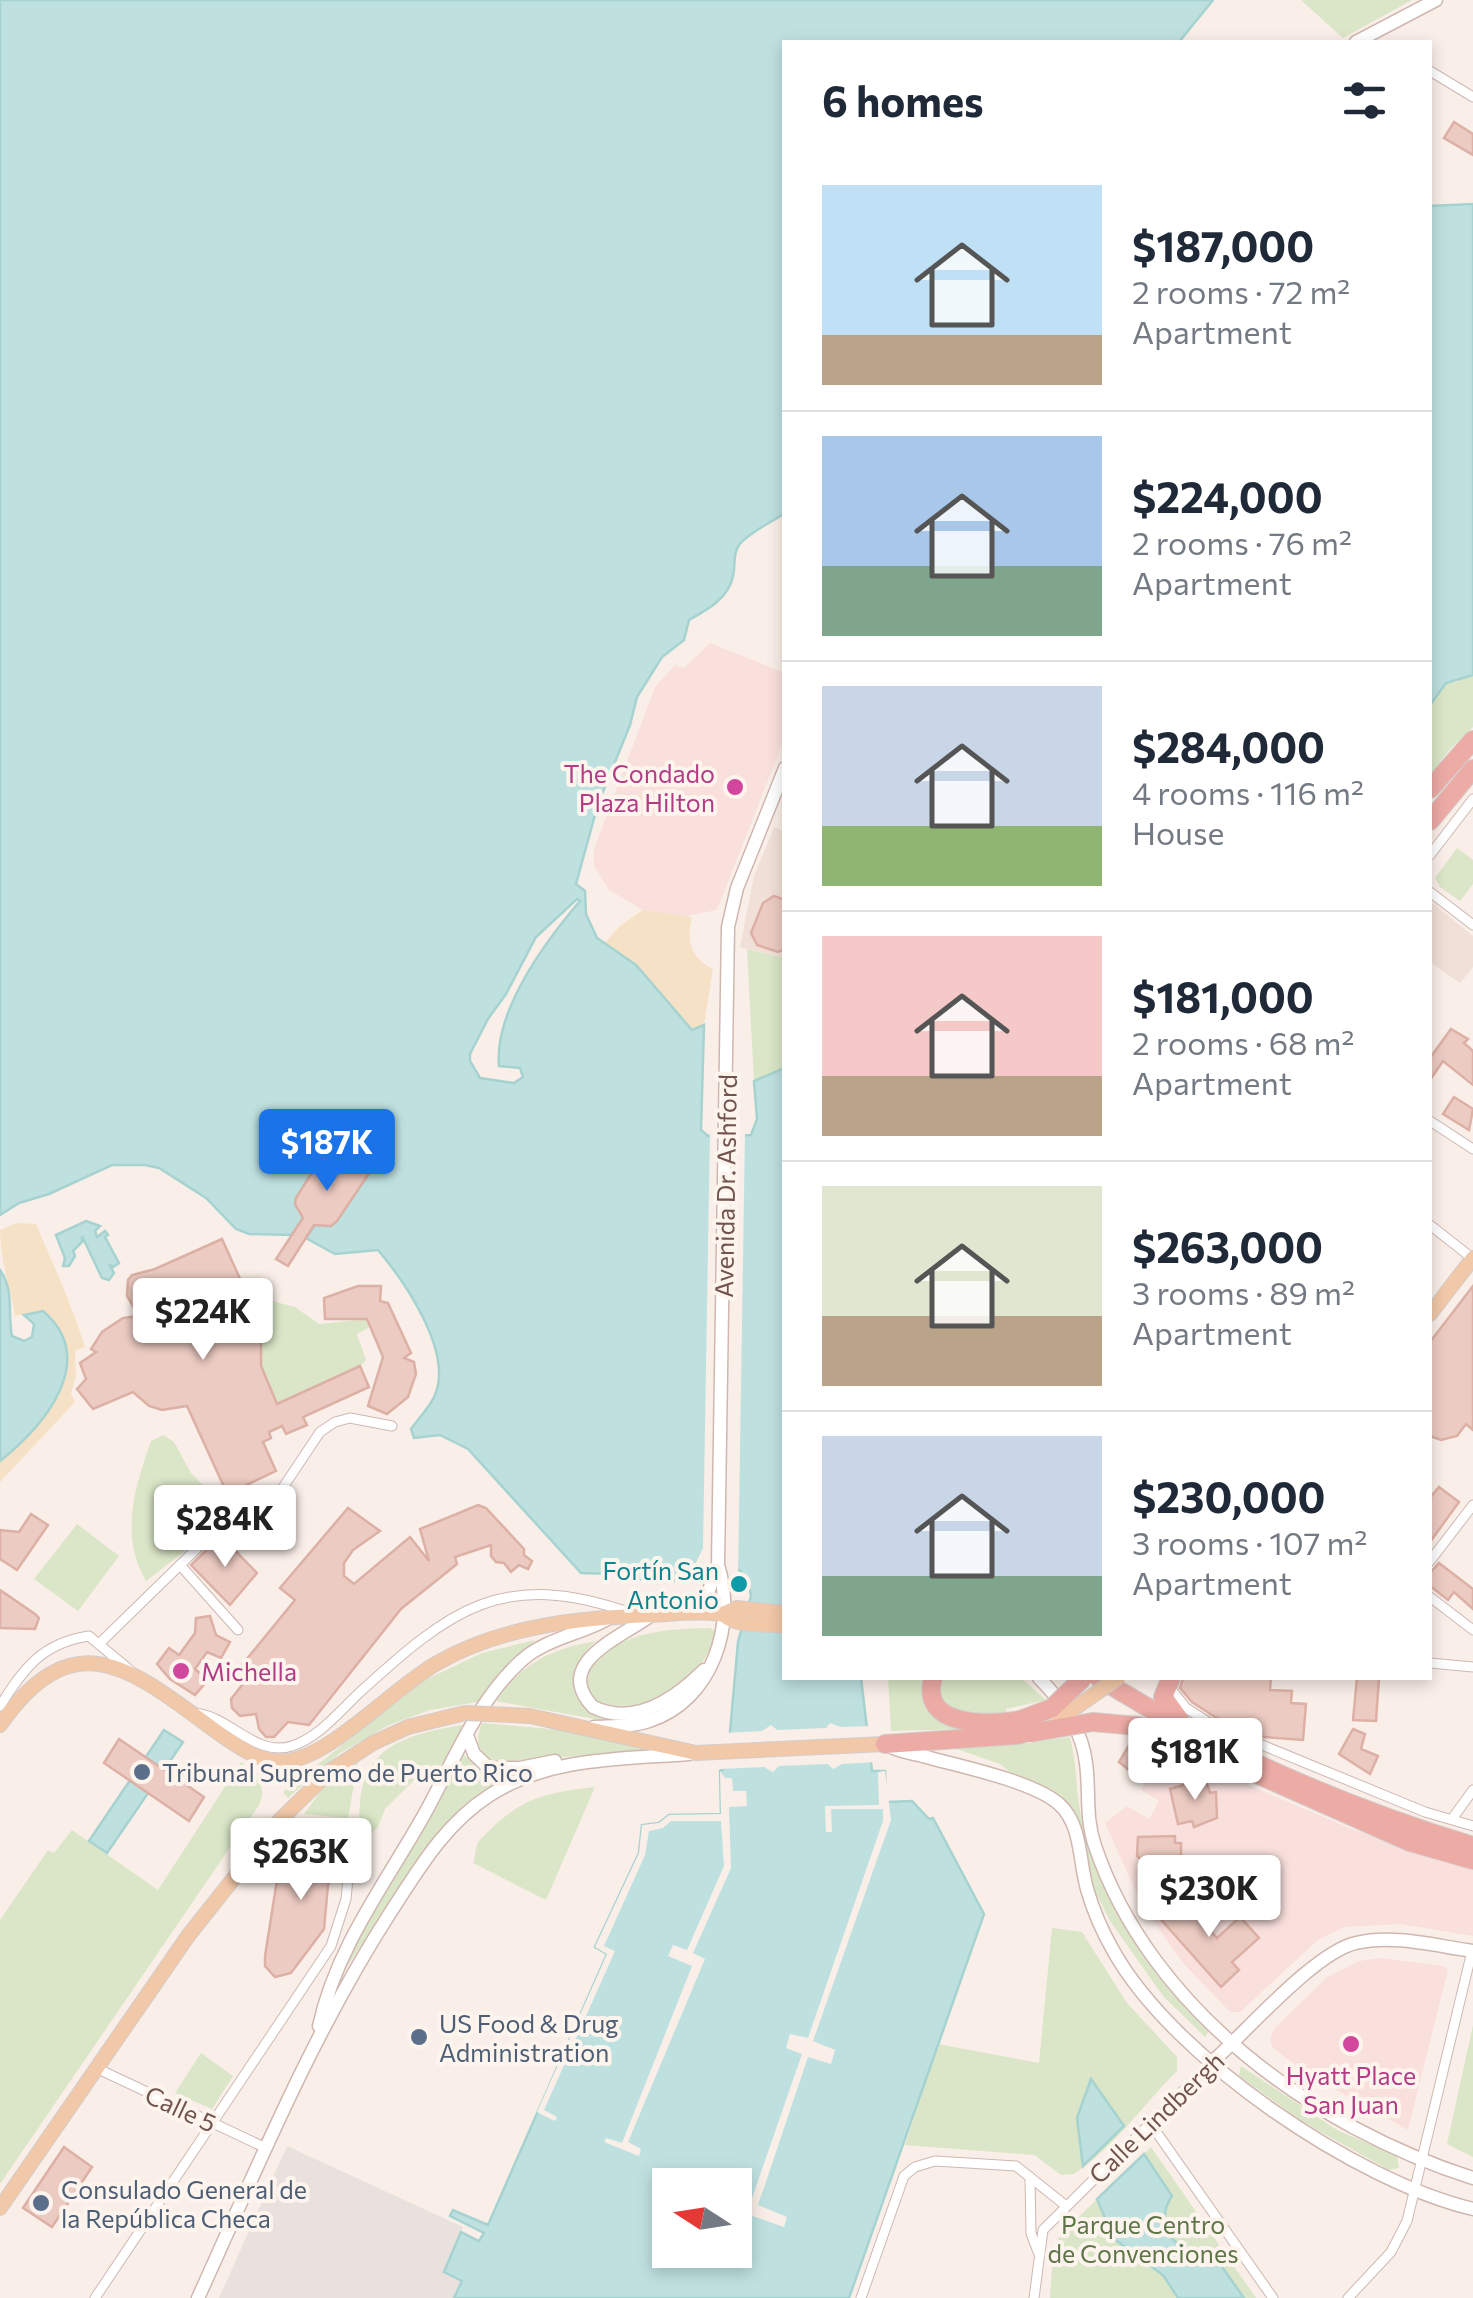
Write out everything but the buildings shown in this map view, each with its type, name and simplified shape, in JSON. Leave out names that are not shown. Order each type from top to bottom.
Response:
[{"type":"highway","points":[[1432,787],[1473,740]]},
{"type":"highway","points":[[1432,819],[1473,769]]},
{"type":"highway","points":[[933,1680],[931,1692],[936,1705],[952,1718],[1025,1726],[1059,1719],[1096,1680]]},
{"type":"highway","points":[[1025,1726],[1052,1708],[1081,1680]]},
{"type":"highway","points":[[1102,1680],[1191,1730],[1304,1784],[1473,1846]]},
{"type":"highway","points":[[1170,1680],[1163,1697],[1191,1730]]},
{"type":"highway","points":[[885,1744],[1025,1726],[1093,1722],[1138,1726],[1172,1737],[1410,1842],[1473,1860]]},
{"type":"main road","points":[[1378,38],[1436,0]]},
{"type":"main road","name":"Avenida Dr. Ashford","points":[[714,1661],[731,1615],[718,1565],[728,927],[733,900],[782,776]]},
{"type":"main road","points":[[1432,1311],[1473,1258]]},
{"type":"main road","points":[[694,1613],[704,1604],[718,1565]]},
{"type":"main road","points":[[0,1725],[21,1699],[57,1670],[78,1663],[96,1663],[131,1671],[244,1751],[278,1761],[308,1756],[442,1660],[508,1634],[644,1615],[782,1613]]},
{"type":"main road","points":[[644,1615],[586,1661],[580,1672],[581,1688],[593,1706],[624,1714],[656,1707],[688,1686],[714,1661]]},
{"type":"main road","points":[[731,1615],[782,1625]]},
{"type":"main road","points":[[315,2043],[334,1975],[353,1929],[422,1820],[490,1695],[522,1660],[610,1618]]},
{"type":"main road","points":[[588,1728],[646,1723],[666,1714],[699,1689],[714,1661]]},
{"type":"main road","points":[[1041,1680],[1065,1706],[1082,1742],[1087,1820],[1115,1894],[1138,1936],[1174,1980],[1256,2063],[1332,2116],[1424,2162],[1473,2178]]},
{"type":"main road","points":[[1059,1719],[1115,1680]]},
{"type":"main road","points":[[0,2208],[188,1936],[286,1813],[330,1771],[408,1727],[465,1713],[530,1716],[696,1753]]},
{"type":"main road","points":[[467,1735],[474,1754],[489,1768],[885,1744],[1050,1797],[1063,1807],[1076,1837],[1087,1888],[1114,1953],[1146,1996],[1212,2062],[1312,2136],[1417,2190],[1473,2209]]},
{"type":"main road","points":[[198,2298],[315,2043],[380,1929],[448,1831],[492,1794],[542,1771],[578,1762]]},
{"type":"main road","name":"Calle Lindbergh","points":[[1212,2062],[1320,1962],[1352,1943],[1396,1941],[1473,1951]]},
{"type":"street","points":[[1432,73],[1473,97]]},
{"type":"street","points":[[1432,852],[1473,800]]},
{"type":"street","points":[[1432,894],[1473,925]]},
{"type":"street","points":[[1432,1122],[1473,1149]]},
{"type":"street","points":[[1432,1227],[1473,1258]]},
{"type":"street","points":[[101,1642],[224,1522],[268,1502],[280,1492],[320,1432],[350,1418],[392,1426]]},
{"type":"street","points":[[1432,1558],[1473,1505]]},
{"type":"street","points":[[180,1565],[238,1630]]},
{"type":"street","points":[[191,1713],[216,1717],[264,1746],[290,1748],[327,1724],[410,1646],[448,1618],[500,1597],[548,1594],[644,1615]]},
{"type":"street","points":[[1432,1599],[1473,1630]]},
{"type":"street","points":[[0,1706],[41,1652],[70,1638],[89,1636],[101,1642],[131,1671]]},
{"type":"street","points":[[1432,1663],[1473,1667]]},
{"type":"street","points":[[1171,1680],[1177,1699],[1211,1724],[1473,1826]]},
{"type":"street","points":[[1452,1819],[1473,1790]]},
{"type":"street","points":[[94,2298],[331,1946],[346,1899],[350,1858]]},
{"type":"street","points":[[1355,2297],[1391,2252],[1417,2190],[1473,1951]]},
{"type":"street","name":"Calle Lindbergh","points":[[1034,2298],[1043,2230],[1212,2062]]},
{"type":"street","name":"Calle 5","points":[[96,2068],[266,2148]]},
{"type":"street","points":[[1150,2122],[1273,2298]]},
{"type":"street","points":[[861,2298],[904,2176],[915,2167],[935,2161],[1016,2166],[1064,2205]]},
{"type":"street","points":[[1030,2177],[1031,2233],[1038,2252]]},
{"type":"shaded area","points":[[710,643],[782,672],[782,745],[717,910],[677,918],[643,910],[609,890],[594,866],[594,849],[655,687],[675,665],[684,668]]},
{"type":"shaded area","points":[[774,827],[782,831],[782,957],[740,947],[754,876]]},
{"type":"shaded area","points":[[1432,903],[1473,936],[1473,967],[1460,983],[1432,963]]},
{"type":"shaded area","points":[[1172,1746],[1255,1788],[1352,1829],[1473,1869],[1473,1936],[1401,1924],[1344,1927],[1318,1940],[1240,2012],[1230,2012],[1183,1963],[1158,1928],[1137,1894],[1105,1823],[1127,1806],[1149,1819],[1159,1801],[1141,1790]]},
{"type":"shaded area","name":"Hyatt Place San Juan","points":[[1381,1958],[1444,1966],[1448,1970],[1408,2130],[1306,2073],[1273,2048],[1270,2040],[1274,2029],[1327,1977],[1359,1961]]},
{"type":"shaded area","points":[[287,2146],[463,2227],[444,2271],[462,2281],[454,2298],[219,2298]]},
{"type":"green space","points":[[1301,0],[1412,0],[1343,38]]},
{"type":"green space","points":[[1466,674],[1473,675],[1473,727],[1432,772],[1432,702],[1446,683],[1457,682]]},
{"type":"green space","points":[[1457,848],[1473,860],[1473,884],[1460,901],[1440,887],[1435,878]]},
{"type":"green space","points":[[747,949],[782,957],[782,1069],[754,1081]]},
{"type":"green space","points":[[261,1298],[295,1307],[319,1324],[367,1319],[370,1327],[357,1334],[366,1360],[277,1404],[261,1366],[262,1330],[251,1303]]},
{"type":"green space","points":[[163,1435],[174,1442],[191,1473],[228,1511],[146,1581],[133,1546],[132,1511],[151,1441]]},
{"type":"green space","points":[[77,1524],[119,1556],[78,1611],[34,1579]]},
{"type":"green space","points":[[710,1628],[716,1632],[709,1651],[685,1682],[670,1693],[653,1701],[615,1706],[595,1702],[586,1687],[592,1662],[619,1644],[662,1631]]},
{"type":"green space","points":[[535,1640],[483,1701],[430,1710],[389,1725],[340,1753],[288,1798],[283,1792],[423,1681],[482,1653]]},
{"type":"green space","points":[[596,1641],[577,1665],[575,1685],[585,1703],[605,1721],[496,1701],[527,1667],[551,1653]]},
{"type":"green space","points":[[888,1680],[927,1680],[966,1729],[891,1731]]},
{"type":"green space","points":[[938,1680],[1023,1680],[1046,1700],[1006,1709],[1007,1715],[955,1713],[941,1701]]},
{"type":"green space","points":[[482,1723],[561,1730],[650,1751],[494,1762],[479,1746]]},
{"type":"green space","points":[[467,1724],[449,1757],[433,1772],[416,1778],[385,1809],[378,1827],[361,1842],[363,1783],[382,1754],[412,1737]]},
{"type":"green space","points":[[1070,1737],[1081,1816],[1105,1885],[1152,1960],[1210,2029],[1205,2037],[1163,1996],[1110,1921],[1091,1883],[1064,1801],[1050,1789],[1019,1779],[1000,1764],[954,1748]]},
{"type":"green space","points":[[464,1755],[482,1771],[510,1778],[463,1808],[441,1830],[339,1978],[368,1920]]},
{"type":"green space","points":[[241,1762],[261,1786],[259,1805],[0,2184],[0,1920],[48,1850],[54,1853],[72,1830],[158,1890]]},
{"type":"green space","points":[[358,1762],[348,1818],[304,1814],[323,1788]]},
{"type":"green space","points":[[595,1787],[546,1900],[473,1863],[479,1841],[517,1808],[543,1796]]},
{"type":"green space","points":[[300,1820],[344,1823],[343,1834],[332,1828],[313,1833],[275,1879],[273,1850]]},
{"type":"green space","points":[[1052,1928],[1082,1932],[1127,2003],[1177,2057],[1177,2071],[1115,2139],[1074,2174],[1061,2175],[1034,2155],[905,2145],[938,2044],[1039,2063]]},
{"type":"green space","points":[[1473,2025],[1473,2157],[1447,2144]]},
{"type":"green space","points":[[201,2053],[233,2076],[212,2109],[175,2093]]},
{"type":"green space","points":[[1241,2066],[1337,2130],[1397,2156],[1399,2168],[1389,2170],[1303,2122],[1239,2076]]},
{"type":"green space","name":"Parque Centro de Convenciones","points":[[1151,2147],[1256,2298],[1050,2298],[1053,2253],[1060,2235]]},
{"type":"sand","points":[[643,910],[692,917],[692,947],[699,959],[713,969],[704,1025],[692,1030],[650,980],[603,945],[621,925]]},
{"type":"sand","points":[[17,1223],[36,1224],[85,1347],[75,1351],[76,1376],[71,1393],[75,1402],[0,1482],[0,1461],[48,1411],[66,1371],[66,1350],[59,1330],[43,1311],[15,1316],[0,1230]]},
{"type":"water","points":[[0,0],[1213,0],[1181,40],[782,40],[782,515],[739,545],[727,591],[689,620],[684,640],[662,657],[637,697],[630,725],[598,804],[576,884],[585,891],[586,914],[597,938],[636,965],[692,1030],[704,1025],[701,1130],[708,1136],[751,1135],[757,1119],[754,1081],[782,1069],[782,1680],[861,1680],[872,1771],[885,1771],[886,1802],[912,1801],[929,1819],[933,1818],[984,1914],[849,2298],[454,2298],[462,2281],[444,2272],[461,2232],[479,2241],[484,2233],[450,2216],[453,2210],[488,2225],[607,1954],[595,1947],[639,1853],[642,1825],[659,1823],[669,1815],[721,1814],[720,1771],[727,1766],[738,1642],[751,1596],[748,1580],[739,1570],[718,1565],[692,1567],[674,1581],[658,1583],[617,1574],[581,1573],[468,1449],[440,1435],[414,1438],[411,1429],[432,1401],[439,1380],[438,1360],[424,1319],[378,1250],[335,1254],[306,1238],[315,1225],[331,1226],[337,1221],[372,1169],[367,1154],[377,1127],[371,1114],[361,1113],[350,1127],[345,1146],[335,1142],[328,1147],[296,1198],[303,1218],[292,1235],[249,1234],[236,1229],[206,1198],[159,1168],[145,1165],[112,1165],[49,1194],[19,1203],[0,1215]],"holes":[[[577,899],[580,901],[552,936],[513,1000],[500,1045],[499,1066],[520,1068],[523,1077],[514,1083],[480,1078],[470,1054],[488,1019],[536,937]]]},
{"type":"water","points":[[1473,204],[1473,675],[1446,683],[1432,702],[1432,206]]},
{"type":"water","points":[[86,1221],[100,1226],[95,1231],[97,1237],[105,1231],[119,1263],[113,1267],[109,1264],[114,1273],[109,1280],[102,1278],[82,1236],[69,1266],[63,1266],[65,1258],[56,1235]]},
{"type":"water","points":[[0,1270],[9,1294],[12,1336],[24,1341],[32,1337],[34,1324],[24,1315],[43,1311],[59,1330],[67,1350],[66,1371],[48,1411],[0,1461]]},
{"type":"water","points":[[164,1730],[183,1742],[107,1853],[89,1841]]},
{"type":"water","points":[[1091,2079],[1124,2126],[1083,2166],[1077,2118]]},
{"type":"water","points":[[1144,2154],[1172,2196],[1165,2217],[1170,2236],[1185,2247],[1208,2247],[1244,2298],[1178,2298],[1163,2275],[1114,2239],[1097,2199]]},
{"type":"pier","points":[[710,1131],[745,1131],[738,1576],[718,1570],[692,1571],[703,1548]]},
{"type":"pier","points":[[830,1723],[841,1727],[871,1726],[877,1762],[842,1764],[833,1769],[828,1764],[779,1766],[773,1772],[764,1767],[719,1769],[724,1733],[762,1731],[771,1725],[777,1730],[826,1728]]},
{"type":"pier","points":[[720,1771],[725,1778],[732,1778],[733,1791],[746,1791],[747,1806],[729,1807],[731,1868],[693,1953],[705,1959],[628,2142],[641,2149],[639,2156],[604,2142],[606,2138],[622,2143],[692,1966],[668,1956],[673,1945],[687,1950],[724,1866],[721,1821],[671,1821],[663,1828],[649,1831],[645,1855],[604,1946],[615,1951],[544,2110],[557,2117],[555,2121],[537,2112],[607,1954],[595,1947],[639,1853],[642,1825],[659,1823],[669,1815],[721,1814]]},
{"type":"pier","points":[[885,1771],[891,1820],[813,2041],[835,2050],[831,2064],[808,2057],[758,2205],[787,2217],[784,2227],[752,2216],[752,2198],[802,2054],[786,2048],[790,2034],[808,2038],[883,1821],[883,1809],[831,1809],[832,1832],[826,1832],[825,1806],[879,1805],[878,1772]]},
{"type":"place","name":"The Condado Plaza Hilton","points":[[735,787]]},
{"type":"place","name":"Fortín San Antonio","points":[[739,1584]]},
{"type":"place","name":"Michella","points":[[181,1671]]},
{"type":"place","name":"Tribunal Supremo de Puerto Rico","points":[[142,1772]]},
{"type":"place","name":"US Food & Drug Administration","points":[[419,2037]]},
{"type":"place","name":"Hyatt Place San Juan","points":[[1351,2044]]},
{"type":"place","name":"Consulado General de la República Checa","points":[[41,2203]]}]
